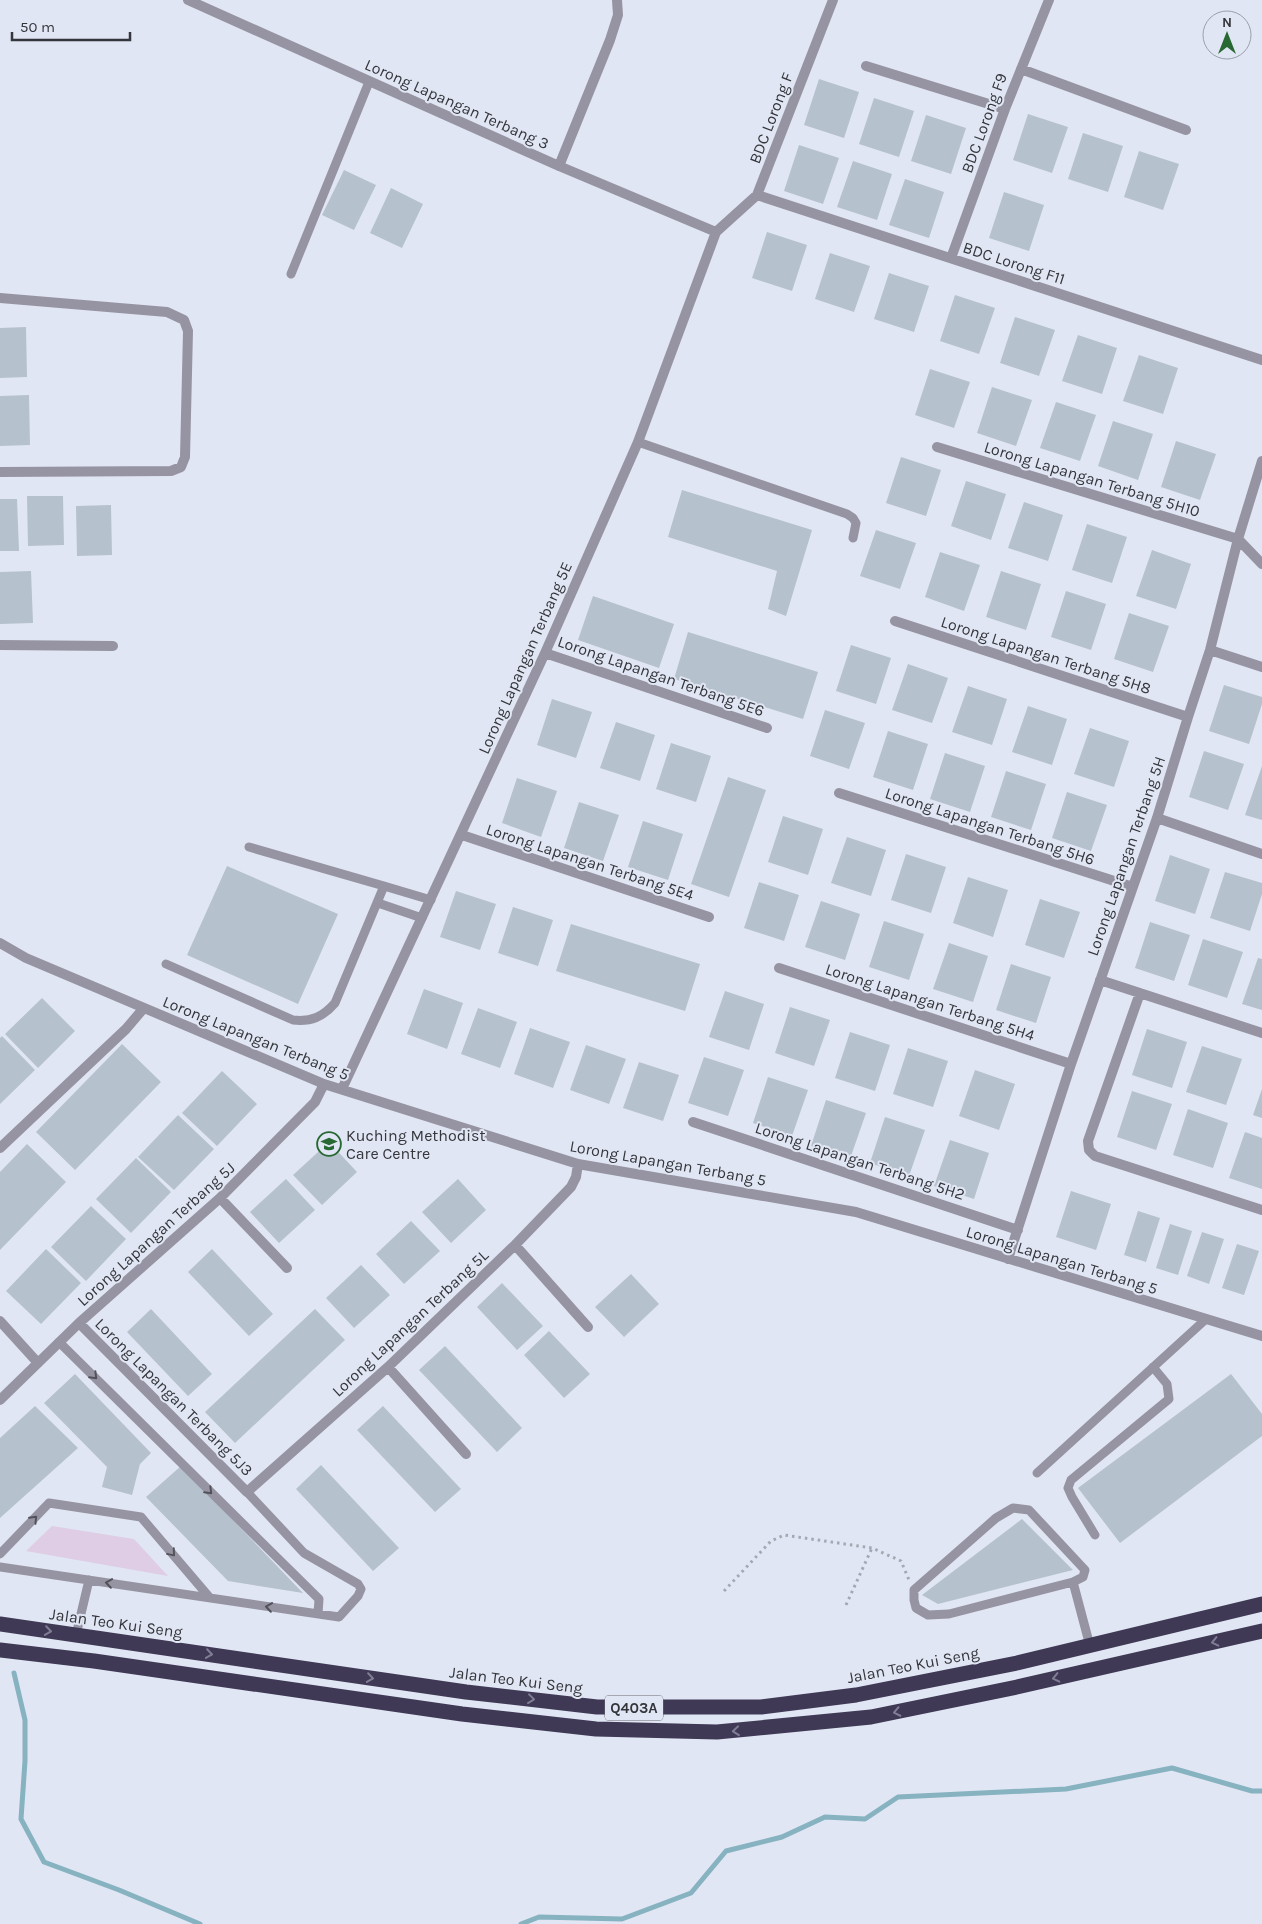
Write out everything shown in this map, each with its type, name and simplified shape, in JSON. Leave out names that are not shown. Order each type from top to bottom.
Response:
[{"type":"highway","name":"Jalan Teo Kui Seng","points":[[0,1624],[466,1692],[597,1708],[761,1707],[837,1697],[988,1668],[1090,1646],[1262,1604]]},
{"type":"highway","points":[[0,1650],[472,1715],[596,1729],[717,1732],[871,1717],[1017,1688],[1262,1631]]},
{"type":"street","name":"Lorong Lapangan Terbang 3","points":[[188,0],[560,166],[716,232]]},
{"type":"street","points":[[560,166],[610,40],[618,15],[617,0]]},
{"type":"street","name":"BDC Lorong F","points":[[716,232],[756,196],[833,0]]},
{"type":"street","name":"BDC Lorong F9","points":[[951,258],[1020,69],[1049,0]]},
{"type":"street","points":[[866,66],[1005,109]]},
{"type":"street","points":[[1020,69],[1186,130]]},
{"type":"street","name":"BDC Lorong F11","points":[[756,196],[1262,360]]},
{"type":"street","name":"Lorong Lapangan Terbang 5E","points":[[342,1089],[462,835],[638,442],[716,232]]},
{"type":"street","points":[[0,298],[167,312],[184,320],[188,332],[185,457],[181,467],[171,470],[0,472]]},
{"type":"street","name":"Lorong Lapangan Terbang 5H10","points":[[937,447],[1238,539]]},
{"type":"street","name":"Lorong Lapangan Terbang 5H","points":[[1008,1259],[1071,1064],[1157,818],[1210,650],[1238,539],[1262,460]]},
{"type":"street","points":[[1238,539],[1262,564]]},
{"type":"street","name":"Lorong Lapangan Terbang 5H8","points":[[895,621],[1188,717]]},
{"type":"street","points":[[0,645],[113,646]]},
{"type":"street","points":[[1210,650],[1262,666]]},
{"type":"street","name":"Lorong Lapangan Terbang 5E6","points":[[545,653],[768,728]]},
{"type":"street","name":"Lorong Lapangan Terbang 5H6","points":[[839,793],[1133,887]]},
{"type":"street","points":[[1157,818],[1262,854]]},
{"type":"street","name":"Lorong Lapangan Terbang 5E4","points":[[462,835],[709,917]]},
{"type":"street","name":"Lorong Lapangan Terbang 5","points":[[0,943],[26,958],[143,1009],[324,1084],[578,1164],[856,1212],[1262,1336]]},
{"type":"street","name":"Lorong Lapangan Terbang 5H4","points":[[779,968],[1071,1064]]},
{"type":"street","points":[[1100,980],[1262,1033]]},
{"type":"street","points":[[1140,993],[1088,1141],[1089,1150],[1095,1156],[1262,1210]]},
{"type":"street","points":[[0,1148],[126,1029],[143,1009]]},
{"type":"street","name":"Lorong Lapangan Terbang 5J","points":[[0,1400],[79,1323],[220,1198],[315,1102],[324,1084]]},
{"type":"street","name":"Lorong Lapangan Terbang 5H2","points":[[693,1122],[1018,1230]]},
{"type":"street","name":"Lorong Lapangan Terbang 5L","points":[[247,1492],[388,1367],[515,1245],[571,1187],[576,1177],[578,1164]]},
{"type":"street","points":[[220,1198],[287,1268]]},
{"type":"street","points":[[515,1245],[588,1326]]},
{"type":"street","points":[[0,1321],[38,1363]]},
{"type":"street","name":"Lorong Lapangan Terbang 5J3","points":[[79,1323],[247,1492]]},
{"type":"street","points":[[388,1367],[466,1454]]},
{"type":"lane","points":[[291,274],[369,82]]},
{"type":"lane","points":[[638,442],[846,514],[853,518],[856,523],[853,538]]},
{"type":"lane","points":[[249,847],[431,900]]},
{"type":"lane","points":[[166,964],[292,1020],[311,1020],[326,1012],[335,1003],[384,886]]},
{"type":"lane","points":[[378,903],[422,918]]},
{"type":"lane","points":[[1037,1473],[1206,1319]]},
{"type":"lane","points":[[59,1342],[319,1599],[318,1614]]},
{"type":"lane","points":[[1095,1535],[1068,1488],[1071,1480],[1169,1399],[1170,1393],[1167,1384],[1154,1367]]},
{"type":"lane","points":[[0,1567],[339,1617],[358,1596],[361,1589],[358,1584],[304,1552],[247,1492]]},
{"type":"lane","points":[[0,1554],[49,1503],[141,1517],[210,1598]]},
{"type":"lane","points":[[1013,1508],[1029,1510],[1085,1570],[1083,1577],[1073,1582],[949,1614],[928,1615],[916,1608],[914,1600],[914,1590],[996,1518],[1013,1508]]},
{"type":"lane","points":[[76,1635],[89,1580]]},
{"type":"lane","points":[[1073,1582],[1090,1646]]},
{"type":"path","points":[[724,1591],[771,1541],[784,1535],[872,1548],[901,1561],[914,1590]]},
{"type":"path","points":[[846,1605],[872,1548]]},
{"type":"shaded area","points":[[52,1526],[134,1539],[168,1576],[26,1551]]},
{"type":"building","points":[[819,79],[859,92],[844,138],[804,125]]},
{"type":"building","points":[[874,98],[914,111],[899,157],[859,144]]},
{"type":"building","points":[[1028,114],[1068,127],[1052,173],[1013,160]]},
{"type":"building","points":[[926,115],[966,128],[951,174],[911,161]]},
{"type":"building","points":[[1083,133],[1123,146],[1108,192],[1068,179]]},
{"type":"building","points":[[799,145],[839,158],[823,204],[784,191]]},
{"type":"building","points":[[1139,151],[1179,164],[1163,210],[1124,197]]},
{"type":"building","points":[[853,161],[892,174],[877,220],[837,207]]},
{"type":"building","points":[[344,170],[376,185],[354,230],[322,215]]},
{"type":"building","points":[[905,179],[944,192],[929,238],[889,225]]},
{"type":"building","points":[[391,188],[423,204],[402,248],[370,233]]},
{"type":"building","points":[[1004,192],[1044,205],[1029,251],[989,238]]},
{"type":"building","points":[[767,232],[807,245],[792,291],[752,278]]},
{"type":"building","points":[[830,253],[870,266],[854,312],[815,299]]},
{"type":"building","points":[[889,273],[929,286],[914,332],[874,319]]},
{"type":"building","points":[[955,295],[995,308],[979,354],[940,341]]},
{"type":"building","points":[[1015,317],[1055,330],[1039,376],[1000,363]]},
{"type":"building","points":[[26,327],[27,377],[0,378],[0,328]]},
{"type":"building","points":[[1078,335],[1117,348],[1102,394],[1062,381]]},
{"type":"building","points":[[1139,355],[1178,368],[1163,414],[1123,401]]},
{"type":"building","points":[[930,369],[970,382],[954,428],[915,415]]},
{"type":"building","points":[[992,387],[1032,400],[1016,446],[977,433]]},
{"type":"building","points":[[29,395],[30,445],[0,446],[0,396]]},
{"type":"building","points":[[1056,402],[1096,415],[1080,461],[1040,448]]},
{"type":"building","points":[[1113,421],[1153,434],[1138,480],[1098,466]]},
{"type":"building","points":[[1176,441],[1216,454],[1200,500],[1161,487]]},
{"type":"building","points":[[901,457],[941,470],[926,516],[886,503]]},
{"type":"building","points":[[966,481],[1006,494],[991,540],[951,526]]},
{"type":"building","points":[[682,490],[812,530],[786,616],[768,609],[777,571],[668,537]]},
{"type":"building","points":[[27,496],[63,496],[64,545],[28,546]]},
{"type":"building","points":[[0,499],[17,499],[19,551],[0,551]]},
{"type":"building","points":[[1024,502],[1063,515],[1048,561],[1008,548]]},
{"type":"building","points":[[111,505],[112,555],[77,556],[76,506]]},
{"type":"building","points":[[1087,524],[1127,537],[1112,583],[1072,570]]},
{"type":"building","points":[[876,530],[916,543],[900,589],[860,576]]},
{"type":"building","points":[[1152,550],[1191,564],[1176,609],[1136,596]]},
{"type":"building","points":[[940,552],[980,565],[964,611],[925,597]]},
{"type":"building","points":[[31,571],[33,623],[0,624],[0,572]]},
{"type":"building","points":[[1001,571],[1041,584],[1026,630],[986,617]]},
{"type":"building","points":[[1066,591],[1106,604],[1091,650],[1051,637]]},
{"type":"building","points":[[593,596],[674,624],[659,668],[578,640]]},
{"type":"building","points":[[1129,613],[1169,626],[1153,672],[1114,659]]},
{"type":"building","points":[[688,632],[818,672],[803,719],[674,679]]},
{"type":"building","points":[[851,645],[891,658],[876,704],[836,691]]},
{"type":"building","points":[[908,664],[948,678],[932,723],[892,710]]},
{"type":"building","points":[[1224,685],[1262,697],[1262,704],[1249,744],[1209,731]]},
{"type":"building","points":[[968,686],[1007,699],[992,745],[952,732]]},
{"type":"building","points":[[552,699],[592,712],[576,758],[537,745]]},
{"type":"building","points":[[1028,706],[1067,719],[1052,765],[1012,752]]},
{"type":"building","points":[[825,710],[865,723],[849,769],[810,756]]},
{"type":"building","points":[[616,722],[655,735],[640,781],[600,768]]},
{"type":"building","points":[[1090,728],[1129,741],[1114,787],[1074,774]]},
{"type":"building","points":[[888,731],[928,744],[913,790],[873,777]]},
{"type":"building","points":[[671,743],[711,756],[696,802],[656,789]]},
{"type":"building","points":[[1204,751],[1244,764],[1228,810],[1189,797]]},
{"type":"building","points":[[945,753],[985,766],[970,812],[930,799]]},
{"type":"building","points":[[1262,766],[1262,820],[1245,815]]},
{"type":"building","points":[[1006,771],[1046,784],[1031,830],[991,817]]},
{"type":"building","points":[[728,777],[766,790],[729,897],[691,884]]},
{"type":"building","points":[[517,778],[557,791],[541,837],[502,823]]},
{"type":"building","points":[[1067,792],[1107,805],[1091,851],[1052,838]]},
{"type":"building","points":[[579,802],[619,815],[603,861],[564,848]]},
{"type":"building","points":[[783,816],[823,829],[808,875],[768,862]]},
{"type":"building","points":[[643,821],[683,834],[668,880],[628,867]]},
{"type":"building","points":[[847,837],[886,850],[871,896],[831,883]]},
{"type":"building","points":[[906,854],[946,867],[931,913],[891,900]]},
{"type":"building","points":[[1170,855],[1210,869],[1195,914],[1155,901]]},
{"type":"building","points":[[227,866],[338,914],[298,1004],[187,955]]},
{"type":"building","points":[[1225,872],[1262,883],[1262,894],[1250,931],[1210,918]]},
{"type":"building","points":[[968,877],[1008,890],[993,937],[953,923]]},
{"type":"building","points":[[759,882],[799,895],[784,941],[744,928]]},
{"type":"building","points":[[456,891],[496,904],[480,950],[440,937]]},
{"type":"building","points":[[1040,899],[1080,912],[1064,958],[1025,945]]},
{"type":"building","points":[[821,901],[860,914],[845,960],[805,947]]},
{"type":"building","points":[[513,907],[553,920],[538,966],[498,953]]},
{"type":"building","points":[[884,921],[924,934],[909,980],[869,967]]},
{"type":"building","points":[[1150,922],[1190,935],[1174,981],[1135,968]]},
{"type":"building","points":[[571,924],[700,964],[685,1011],[556,971]]},
{"type":"building","points":[[1203,939],[1243,952],[1227,998],[1188,985]]},
{"type":"building","points":[[949,943],[988,956],[973,1002],[933,989]]},
{"type":"building","points":[[1258,958],[1262,959],[1262,1010],[1242,1004]]},
{"type":"building","points":[[1011,964],[1051,977],[1036,1023],[996,1010]]},
{"type":"building","points":[[424,989],[463,1003],[447,1049],[407,1034]]},
{"type":"building","points":[[725,991],[764,1004],[749,1050],[709,1037]]},
{"type":"building","points":[[42,998],[75,1031],[38,1068],[5,1034]]},
{"type":"building","points":[[790,1007],[830,1020],[814,1066],[775,1053]]},
{"type":"building","points":[[478,1008],[517,1022],[500,1068],[461,1054]]},
{"type":"building","points":[[530,1028],[570,1042],[553,1088],[514,1074]]},
{"type":"building","points":[[1147,1029],[1187,1042],[1172,1088],[1132,1075]]},
{"type":"building","points":[[850,1032],[890,1045],[875,1091],[835,1078]]},
{"type":"building","points":[[2,1036],[35,1070],[0,1104],[0,1038]]},
{"type":"building","points":[[122,1044],[161,1082],[75,1170],[36,1132]]},
{"type":"building","points":[[586,1045],[626,1059],[609,1104],[570,1090]]},
{"type":"building","points":[[1202,1046],[1242,1059],[1226,1105],[1186,1092]]},
{"type":"building","points":[[908,1048],[948,1061],[933,1107],[893,1094]]},
{"type":"building","points":[[704,1057],[744,1070],[728,1116],[688,1103]]},
{"type":"building","points":[[639,1062],[679,1075],[663,1121],[623,1108]]},
{"type":"building","points":[[975,1070],[1015,1084],[999,1130],[959,1116]]},
{"type":"building","points":[[222,1071],[257,1104],[217,1146],[182,1113]]},
{"type":"building","points":[[768,1077],[808,1090],[792,1136],[753,1123]]},
{"type":"building","points":[[1262,1089],[1262,1118],[1253,1115]]},
{"type":"building","points":[[1132,1091],[1172,1104],[1156,1150],[1117,1137]]},
{"type":"building","points":[[826,1100],[866,1113],[850,1159],[811,1146]]},
{"type":"building","points":[[1188,1109],[1228,1123],[1213,1168],[1173,1155]]},
{"type":"building","points":[[178,1115],[214,1149],[174,1190],[138,1157]]},
{"type":"building","points":[[885,1117],[925,1130],[909,1176],[870,1163]]},
{"type":"building","points":[[1245,1132],[1262,1138],[1262,1189],[1229,1178]]},
{"type":"building","points":[[950,1140],[989,1153],[974,1199],[934,1186]]},
{"type":"building","points":[[329,1142],[357,1172],[322,1205],[293,1175]]},
{"type":"building","points":[[27,1144],[66,1182],[0,1250],[0,1172]]},
{"type":"building","points":[[136,1158],[171,1192],[131,1233],[96,1199]]},
{"type":"building","points":[[286,1179],[315,1210],[279,1243],[250,1212]]},
{"type":"building","points":[[458,1179],[486,1210],[451,1243],[422,1212]]},
{"type":"building","points":[[1071,1191],[1111,1204],[1096,1250],[1056,1237]]},
{"type":"building","points":[[91,1206],[126,1239],[86,1281],[51,1247]]},
{"type":"building","points":[[1138,1211],[1160,1218],[1146,1262],[1124,1255]]},
{"type":"building","points":[[411,1221],[440,1251],[404,1284],[376,1254]]},
{"type":"building","points":[[1170,1224],[1192,1231],[1178,1275],[1156,1268]]},
{"type":"building","points":[[1202,1232],[1224,1239],[1209,1284],[1187,1276]]},
{"type":"building","points":[[1237,1244],[1259,1251],[1244,1295],[1222,1288]]},
{"type":"building","points":[[46,1249],[81,1283],[41,1324],[6,1291]]},
{"type":"building","points":[[212,1249],[273,1314],[249,1336],[188,1272]]},
{"type":"building","points":[[361,1265],[390,1295],[354,1328],[326,1298]]},
{"type":"building","points":[[631,1274],[659,1304],[624,1337],[595,1307]]},
{"type":"building","points":[[502,1283],[543,1326],[517,1350],[477,1307]]},
{"type":"building","points":[[151,1309],[212,1374],[188,1396],[127,1332]]},
{"type":"building","points":[[315,1309],[345,1340],[235,1443],[205,1412]]},
{"type":"building","points":[[549,1331],[590,1374],[564,1398],[524,1355]]},
{"type":"building","points":[[445,1346],[522,1428],[497,1452],[419,1370]]},
{"type":"building","points":[[75,1374],[151,1453],[140,1464],[132,1495],[102,1487],[107,1467],[44,1403]]},
{"type":"building","points":[[1231,1374],[1262,1414],[1262,1436],[1120,1543],[1078,1488]]},
{"type":"building","points":[[35,1406],[78,1448],[0,1518],[0,1438]]},
{"type":"building","points":[[383,1406],[461,1489],[435,1512],[357,1430]]},
{"type":"building","points":[[321,1465],[399,1548],[373,1571],[296,1489]]},
{"type":"building","points":[[181,1466],[303,1593],[228,1581],[146,1497]]},
{"type":"building","points":[[1022,1519],[1073,1570],[938,1604],[922,1595]]},
{"type":"waterway","points":[[14,1673],[25,1720],[25,1761],[21,1819],[44,1862],[119,1890],[200,1924]]},
{"type":"waterway","points":[[521,1924],[539,1917],[622,1919],[691,1893],[726,1851],[782,1837],[825,1817],[865,1819],[898,1797],[1066,1789],[1172,1768],[1252,1791],[1262,1791]]},
{"type":"place","name":"Kuching Methodist Care Centre","points":[[329,1144]]}]
